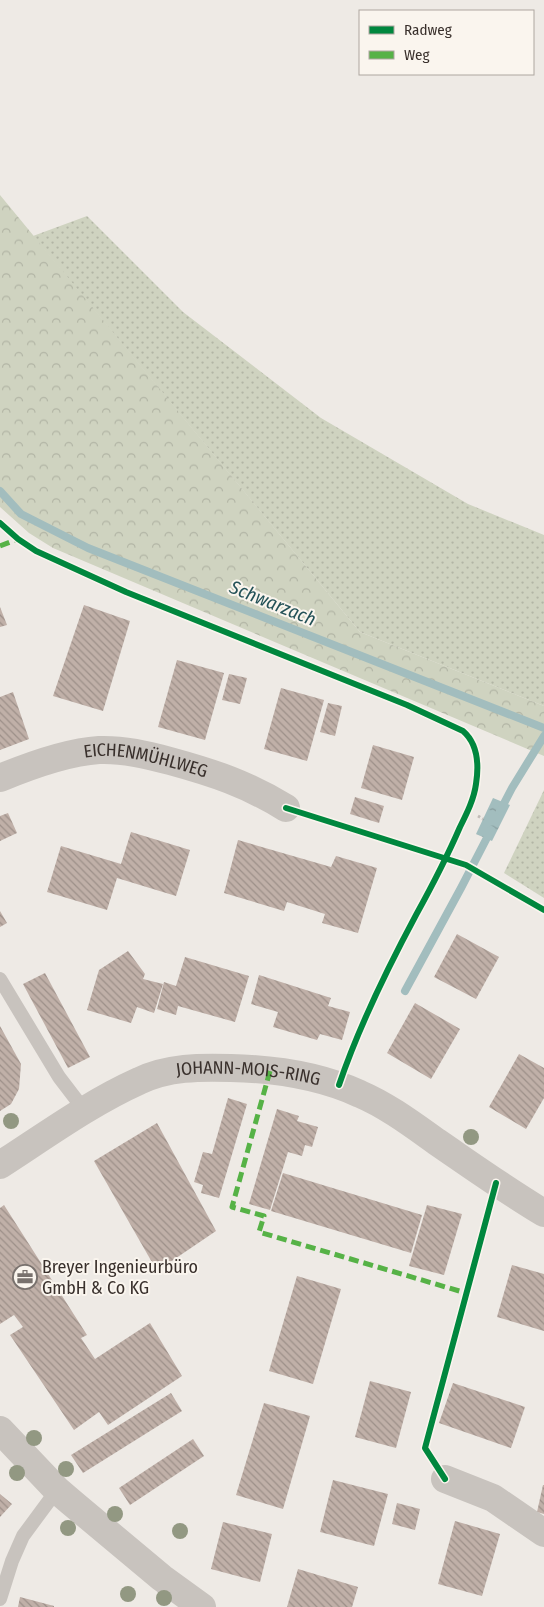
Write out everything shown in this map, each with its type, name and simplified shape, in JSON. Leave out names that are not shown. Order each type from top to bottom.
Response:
[{"type":"street","name":"EICHENMÜHLWEG","points":[[0,778],[72,754],[99,750],[122,750],[214,773],[245,786],[286,808]]},
{"type":"street","name":"JOHANN-MOIS-RING","points":[[0,1165],[85,1111],[140,1080],[173,1070],[200,1067],[237,1068],[297,1075],[339,1085],[362,1094],[390,1110],[496,1183],[544,1213]]},
{"type":"street","points":[[0,1430],[57,1490],[162,1578],[202,1607]]},
{"type":"street","points":[[446,1479],[493,1498],[544,1533]]},
{"type":"lane","points":[[0,978],[59,1077],[85,1111]]},
{"type":"lane","points":[[0,1599],[12,1561],[24,1536],[57,1490]]},
{"type":"path","points":[[478,816],[483,819]]},
{"type":"green space","points":[[0,195],[360,632],[544,706],[544,756],[53,548],[29,533],[0,507]]},
{"type":"green space","points":[[87,216],[183,312],[321,418],[468,504],[544,535],[544,706],[360,632],[33,236]]},
{"type":"green space","points":[[544,790],[544,898],[504,873]]},
{"type":"water","points":[[493,798],[510,805],[492,841],[476,834]]},
{"type":"building","points":[[84,605],[130,621],[103,711],[53,696]]},
{"type":"building","points":[[0,607],[7,625],[0,627]]},
{"type":"building","points":[[177,660],[224,673],[205,740],[158,727]]},
{"type":"building","points":[[229,674],[247,678],[240,704],[222,700]]},
{"type":"building","points":[[281,688],[324,700],[307,761],[264,749]]},
{"type":"building","points":[[13,692],[29,739],[0,750],[0,697]]},
{"type":"building","points":[[328,703],[342,706],[335,736],[320,732]]},
{"type":"building","points":[[373,745],[414,757],[402,800],[361,788]]},
{"type":"building","points":[[355,797],[384,806],[379,823],[350,814]]},
{"type":"building","points":[[8,813],[17,833],[0,841],[0,816]]},
{"type":"building","points":[[131,832],[190,850],[176,896],[117,878],[107,910],[47,892],[61,846],[121,864]]},
{"type":"building","points":[[238,840],[331,867],[336,856],[377,868],[358,933],[322,923],[325,914],[287,902],[284,911],[224,893]]},
{"type":"building","points":[[0,911],[7,923],[0,927]]},
{"type":"building","points":[[457,934],[499,957],[476,999],[434,977]]},
{"type":"building","points":[[128,951],[145,974],[143,979],[163,984],[154,1013],[137,1007],[131,1023],[87,1010],[99,970]]},
{"type":"building","points":[[185,957],[249,976],[235,1022],[178,1006],[176,1015],[157,1009],[164,982],[176,986]]},
{"type":"building","points":[[45,973],[90,1057],[68,1068],[23,984]]},
{"type":"building","points":[[259,975],[331,998],[328,1006],[350,1012],[342,1040],[320,1034],[317,1040],[273,1027],[278,1012],[251,1004]]},
{"type":"building","points":[[415,1003],[460,1029],[431,1079],[387,1053]]},
{"type":"building","points":[[0,1026],[21,1064],[19,1089],[11,1104],[0,1111]]},
{"type":"building","points":[[519,1054],[544,1068],[544,1098],[526,1129],[489,1107]]},
{"type":"building","points":[[228,1098],[247,1104],[219,1198],[201,1193],[203,1185],[194,1182],[203,1152],[212,1154]]},
{"type":"building","points":[[277,1109],[299,1116],[297,1121],[318,1127],[312,1147],[305,1145],[302,1156],[288,1152],[270,1210],[249,1204]]},
{"type":"building","points":[[157,1123],[216,1231],[157,1271],[94,1161]]},
{"type":"building","points":[[283,1173],[422,1215],[411,1253],[271,1211]]},
{"type":"building","points":[[4,1205],[87,1335],[81,1338],[95,1359],[150,1323],[182,1376],[108,1425],[99,1412],[74,1430],[10,1335],[23,1327],[14,1315],[0,1324],[0,1208]]},
{"type":"building","points":[[427,1205],[462,1214],[444,1275],[409,1266]]},
{"type":"building","points":[[512,1265],[544,1274],[544,1331],[497,1317]]},
{"type":"building","points":[[297,1276],[341,1289],[313,1384],[269,1371]]},
{"type":"building","points":[[370,1381],[411,1392],[396,1448],[355,1437]]},
{"type":"building","points":[[453,1383],[525,1407],[511,1448],[439,1423]]},
{"type":"building","points":[[171,1393],[182,1411],[83,1473],[71,1455]]},
{"type":"building","points":[[264,1403],[310,1416],[283,1509],[236,1495]]},
{"type":"building","points":[[193,1439],[204,1456],[130,1505],[119,1488]]},
{"type":"building","points":[[333,1480],[388,1494],[374,1546],[320,1532]]},
{"type":"building","points":[[544,1485],[544,1514],[537,1512]]},
{"type":"building","points":[[0,1494],[12,1504],[0,1517]]},
{"type":"building","points":[[397,1503],[420,1509],[415,1530],[392,1524]]},
{"type":"building","points":[[455,1521],[500,1534],[482,1596],[438,1584]]},
{"type":"building","points":[[223,1522],[272,1534],[260,1582],[211,1569]]},
{"type":"building","points":[[298,1569],[358,1587],[352,1607],[287,1607]]},
{"type":"building","points":[[20,1597],[54,1606],[54,1607],[18,1607]]},
{"type":"waterway","name":"Schwarzach","points":[[0,491],[21,514],[88,548],[544,728]]},
{"type":"waterway","points":[[500,811],[544,736]]},
{"type":"waterway","points":[[405,991],[491,830]]},
{"type":"marked path","points":[[0,546],[18,539]]},
{"type":"marked path","points":[[270,1071],[232,1207],[264,1216],[259,1232],[466,1293]]},
{"type":"cycle path","points":[[0,523],[18,539],[36,551],[126,592],[407,705],[463,731],[472,742],[476,755],[477,777],[470,806],[374,999],[355,1041],[339,1085]]},
{"type":"cycle path","points":[[286,808],[466,865],[544,910]]},
{"type":"cycle path","points":[[445,1479],[425,1448],[496,1183]]},
{"type":"place","name":"Breyer Ingenieurbüro GmbH & Co KG","points":[[25,1277]]}]
